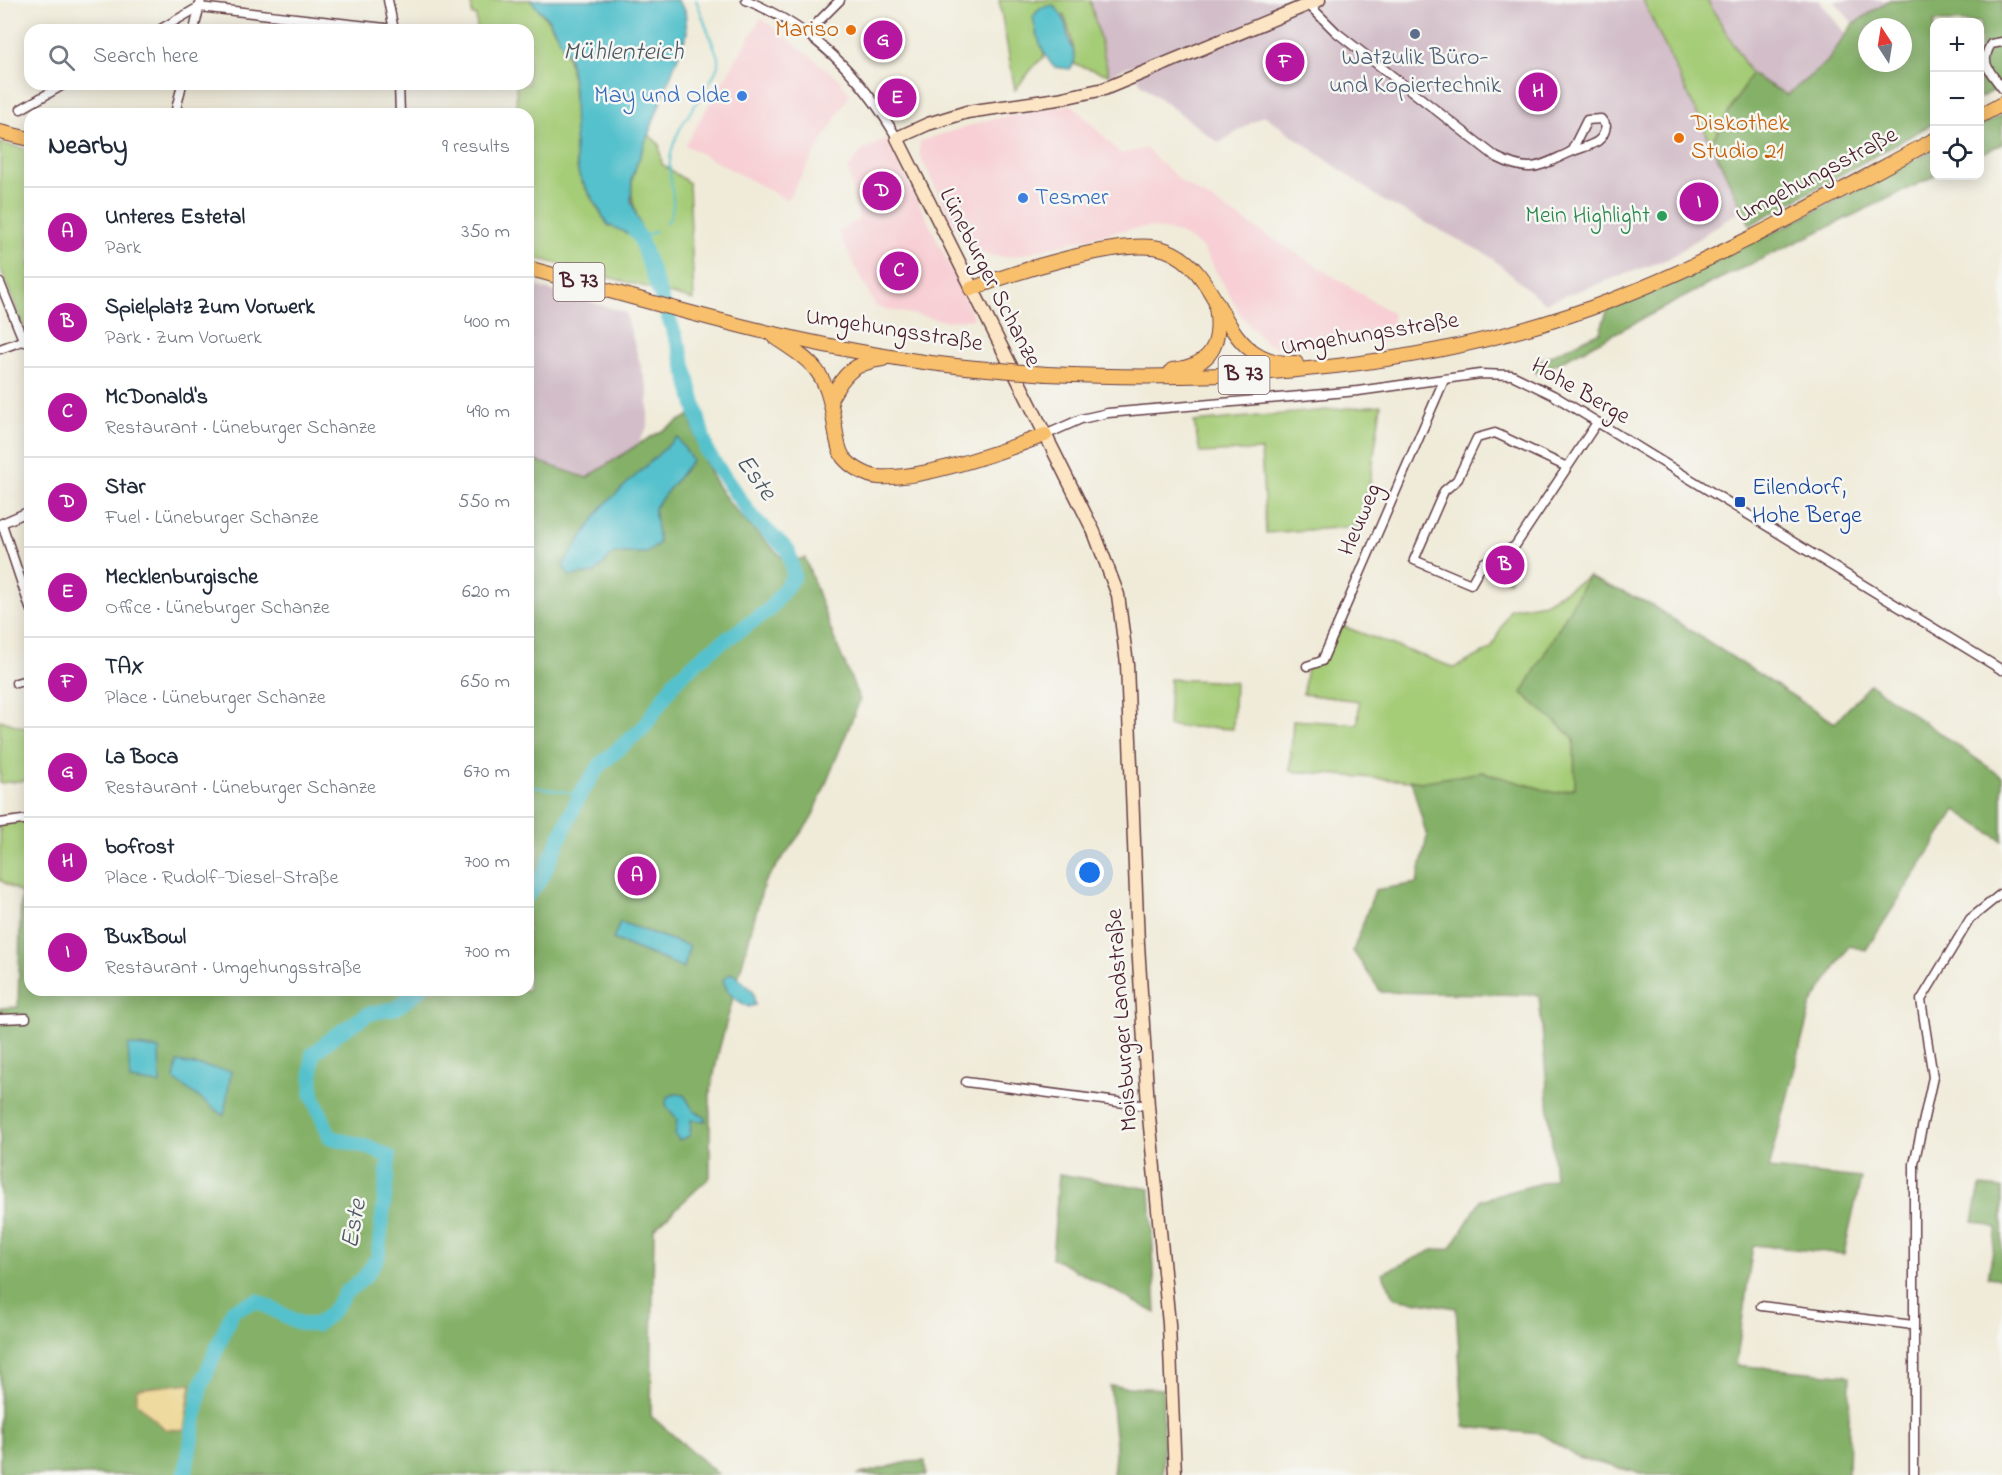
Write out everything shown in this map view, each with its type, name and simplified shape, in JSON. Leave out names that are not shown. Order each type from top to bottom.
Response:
[{"type":"main road","points":[[897,138],[928,124],[967,112],[1058,99],[1104,89],[1313,2]]},
{"type":"main road","points":[[1984,114],[2002,104]]},
{"type":"main road","points":[[0,132],[24,138]]},
{"type":"main road","name":"Lüneburger Schanze","points":[[897,138],[1045,435]]},
{"type":"main road","name":"Umgehungsstraße","points":[[534,270],[768,333],[894,358],[1047,374],[1249,375],[1390,358],[1458,347],[1613,299],[1696,264],[1930,143]]},
{"type":"main road","points":[[971,289],[1064,261],[1122,247],[1144,246],[1166,250],[1182,257],[1194,267],[1242,343],[1266,360],[1283,364],[1390,358]]},
{"type":"main road","points":[[1097,376],[1175,370],[1190,367],[1201,361],[1212,351],[1219,335],[1216,305]]},
{"type":"main road","points":[[768,333],[807,358],[819,371],[831,398],[842,456],[857,469],[875,477],[906,476],[988,455],[1045,435]]},
{"type":"main road","points":[[831,398],[843,376],[857,366],[894,358]]},
{"type":"main road","name":"Moisburger Landstraße","points":[[1045,435],[1109,567],[1122,618],[1148,1106],[1169,1324],[1175,1475]]},
{"type":"street","points":[[388,0],[393,24]]},
{"type":"street","name":"Lüneburger Schanze","points":[[746,0],[808,32],[840,61],[879,108],[897,138]]},
{"type":"street","points":[[808,32],[840,0]]},
{"type":"street","points":[[1313,2],[1316,15],[1336,32],[1496,157],[1509,163],[1535,166],[1562,159],[1571,152],[1584,149],[1600,140],[1606,126],[1601,119],[1587,120],[1571,152]]},
{"type":"street","points":[[195,24],[200,4]]},
{"type":"street","points":[[168,24],[200,4],[349,24]]},
{"type":"street","points":[[2002,42],[1991,44],[1984,55],[1986,64],[2002,88]]},
{"type":"street","points":[[21,109],[54,90]]},
{"type":"street","points":[[176,108],[181,90]]},
{"type":"street","points":[[399,90],[400,108]]},
{"type":"street","points":[[0,283],[24,334]]},
{"type":"street","points":[[0,349],[24,341]]},
{"type":"street","name":"Hohe Berge","points":[[1045,435],[1081,419],[1108,413],[1358,392],[1480,374],[1512,375],[1553,395],[1596,424],[2002,670]]},
{"type":"street","name":"Heuweg","points":[[1307,666],[1322,661],[1444,381]]},
{"type":"street","points":[[1567,467],[1495,433],[1477,438],[1457,480],[1444,491],[1414,560],[1471,584],[1483,563],[1515,546],[1596,424]]},
{"type":"street","points":[[24,514],[1,524],[24,591]]},
{"type":"street","points":[[16,683],[24,681]]},
{"type":"street","points":[[0,823],[24,820]]},
{"type":"street","points":[[1914,1475],[1914,1164],[1933,1077],[1921,1000],[1970,919],[2002,892]]},
{"type":"street","points":[[0,1019],[26,1018]]},
{"type":"street","points":[[966,1082],[1148,1106]]},
{"type":"street","points":[[1761,1306],[1913,1325]]},
{"type":"shaded area","points":[[1090,0],[1643,0],[1742,209],[1668,259],[1544,303],[1488,255],[1384,201],[1264,115],[1219,143],[1142,85],[1131,65],[1109,75]]},
{"type":"shaded area","points":[[1707,0],[1819,0],[1846,35],[1827,62],[1787,95],[1751,74]]},
{"type":"shaded area","points":[[1834,0],[1890,0],[1862,18],[1858,18],[1853,24]]},
{"type":"shaded area","points":[[761,18],[839,79],[850,94],[787,200],[685,145]]},
{"type":"shaded area","points":[[1071,104],[1121,154],[1145,148],[1182,182],[1392,313],[1394,340],[1293,347],[1278,347],[1265,343],[1241,315],[1202,247],[1179,233],[1149,227],[1118,231],[1010,257],[991,256],[969,246],[953,223],[919,154],[920,141],[988,120]]},
{"type":"shaded area","points":[[886,139],[935,235],[974,319],[946,321],[876,307],[837,231],[859,220],[848,169],[863,150]]},
{"type":"shaded area","points":[[534,286],[625,312],[648,390],[648,426],[637,445],[587,478],[534,460]]},
{"type":"green space","points":[[471,0],[530,0],[554,30],[568,58],[571,73],[578,171],[608,225],[644,236],[634,206],[633,175],[648,134],[659,144],[662,164],[689,183],[694,300],[534,258],[534,108],[517,108],[516,90],[534,90],[534,24],[477,24],[476,15],[472,15]]},
{"type":"green space","points":[[999,0],[1090,0],[1109,75],[1074,64],[1073,46],[1064,15],[1036,34],[1043,47],[1044,57],[1015,90]]},
{"type":"green space","points":[[1643,0],[1707,0],[1751,74],[1711,143]]},
{"type":"green space","points":[[1890,0],[2002,0],[2002,86],[1984,96],[1984,18],[1930,18],[1930,125],[1750,225],[1711,143],[1751,74],[1787,95],[1827,62],[1853,24],[1858,21],[1858,72],[1912,72],[1912,18],[1862,18]]},
{"type":"green space","points":[[2002,115],[2002,144],[1984,152],[1984,126]]},
{"type":"green space","points":[[0,143],[24,149],[24,328],[0,267]]},
{"type":"green space","points":[[1930,152],[1930,178],[1713,282],[1537,374],[1533,364],[1600,332],[1608,308],[1765,237]]},
{"type":"green space","points":[[1381,405],[1364,526],[1266,533],[1261,450],[1200,453],[1194,422]]},
{"type":"green space","points":[[690,415],[704,460],[725,497],[753,529],[787,562],[805,558],[834,638],[860,700],[812,818],[764,883],[719,1050],[710,1094],[710,1177],[654,1229],[651,1416],[719,1475],[0,1475],[0,1008],[18,1007],[21,893],[24,894],[24,996],[534,996],[534,460],[587,478],[637,445]],"holes":[[[692,460],[654,508],[659,543],[647,553],[614,553]],[[620,922],[689,946],[684,968],[613,939]]]},
{"type":"green space","points":[[1510,557],[1518,561],[1509,581],[1487,571]]},
{"type":"green space","points":[[1588,577],[1522,693],[1574,738],[1575,788],[1556,793],[1482,772],[1420,782],[1290,771],[1293,720],[1358,724],[1359,701],[1303,694],[1307,666],[1322,661],[1342,626],[1455,668],[1491,649],[1510,609],[1545,603]]},
{"type":"green space","points":[[1588,577],[1648,603],[1835,723],[1870,684],[2002,777],[2002,841],[1956,810],[1866,950],[1849,946],[1811,1005],[1769,1169],[1861,1178],[1844,1254],[1753,1245],[1736,1365],[1850,1376],[1848,1475],[1648,1475],[1578,1458],[1541,1434],[1464,1427],[1456,1308],[1395,1298],[1382,1273],[1433,1250],[1451,1248],[1481,1200],[1555,1179],[1539,995],[1381,992],[1353,951],[1375,890],[1417,883],[1427,837],[1411,780],[1420,782],[1482,772],[1556,793],[1575,788],[1574,738],[1522,693]]},
{"type":"green space","points":[[1170,679],[1235,682],[1233,729],[1168,726]]},
{"type":"green space","points":[[0,720],[24,728],[24,781],[0,783]]},
{"type":"green space","points":[[24,820],[24,890],[21,893],[0,880],[0,823]]},
{"type":"green space","points":[[1059,1174],[1150,1189],[1156,1313],[1052,1258]]},
{"type":"green space","points":[[1980,1186],[2002,1188],[2002,1279],[1988,1277],[1997,1228],[1973,1221]]},
{"type":"green space","points":[[1110,1386],[1163,1389],[1163,1475],[1113,1475],[1116,1445]]},
{"type":"green space","points":[[925,1461],[926,1475],[857,1475],[908,1462]]},
{"type":"sand","points":[[191,1383],[184,1430],[165,1429],[137,1403],[137,1389]]},
{"type":"water","name":"Mühlenteich","points":[[530,0],[677,0],[685,10],[687,33],[632,177],[631,201],[644,236],[640,239],[608,225],[579,176],[575,153],[574,88],[569,57],[549,20]]},
{"type":"water","points":[[1053,5],[1064,20],[1074,54],[1073,65],[1070,69],[1054,67],[1040,44],[1036,31],[1033,17],[1040,8]]},
{"type":"water","points":[[677,437],[692,460],[654,508],[659,543],[647,553],[614,553],[595,573],[569,576],[563,565],[602,507]]},
{"type":"water","points":[[620,922],[689,946],[684,968],[613,939]]},
{"type":"water","points":[[732,973],[753,991],[755,1005],[749,1007],[729,993],[723,979]]},
{"type":"water","points":[[128,1045],[159,1049],[160,1084],[130,1080]]},
{"type":"water","points":[[177,1062],[231,1071],[224,1116],[174,1079]]},
{"type":"water","points":[[675,1094],[684,1095],[694,1111],[706,1118],[706,1121],[691,1120],[690,1136],[679,1140],[675,1135],[677,1119],[666,1105],[667,1097]]},
{"type":"waterway","points":[[666,223],[673,210],[670,167],[673,146],[684,122],[718,66],[718,57],[696,0]]},
{"type":"waterway","name":"Este","points":[[534,887],[542,877],[580,794],[601,764],[644,727],[675,681],[708,652],[769,610],[794,576],[788,550],[752,517],[707,452],[680,349],[640,239],[630,222]]},
{"type":"waterway","points":[[640,239],[655,231]]},
{"type":"waterway","points":[[534,787],[580,794]]},
{"type":"waterway","points":[[534,876],[542,877]]},
{"type":"waterway","name":"Este","points":[[185,1475],[201,1386],[233,1310],[257,1301],[299,1323],[316,1325],[330,1314],[347,1291],[364,1278],[378,1257],[389,1157],[373,1149],[330,1137],[312,1094],[312,1055],[334,1036],[368,1014],[396,1008],[412,996]]},
{"type":"place","name":"Mariso","points":[[851,30]]},
{"type":"place","name":"Watzulik Büro- und Kopiertechnik","points":[[1415,34]]},
{"type":"place","name":"La Boca","points":[[883,40]]},
{"type":"place","name":"TAX","points":[[1285,62]]},
{"type":"place","name":"bofrost","points":[[1538,92]]},
{"type":"place","name":"May und Olde","points":[[742,96]]},
{"type":"place","name":"Mecklenburgische","points":[[897,98]]},
{"type":"place","name":"Diskothek Studio 21","points":[[1679,138]]},
{"type":"place","name":"Star","points":[[882,191]]},
{"type":"place","name":"Tesmer","points":[[1023,198]]},
{"type":"place","name":"BuxBowl","points":[[1699,202]]},
{"type":"place","name":"Mein Highlight","points":[[1662,216]]},
{"type":"place","name":"McDonald's","points":[[899,271]]},
{"type":"place","name":"Eilendorf, Hohe Berge","points":[[1740,502]]},
{"type":"place","name":"Spielplatz Zum Vorwerk","points":[[1505,565]]},
{"type":"place","name":"Unteres Estetal","points":[[637,876]]}]
